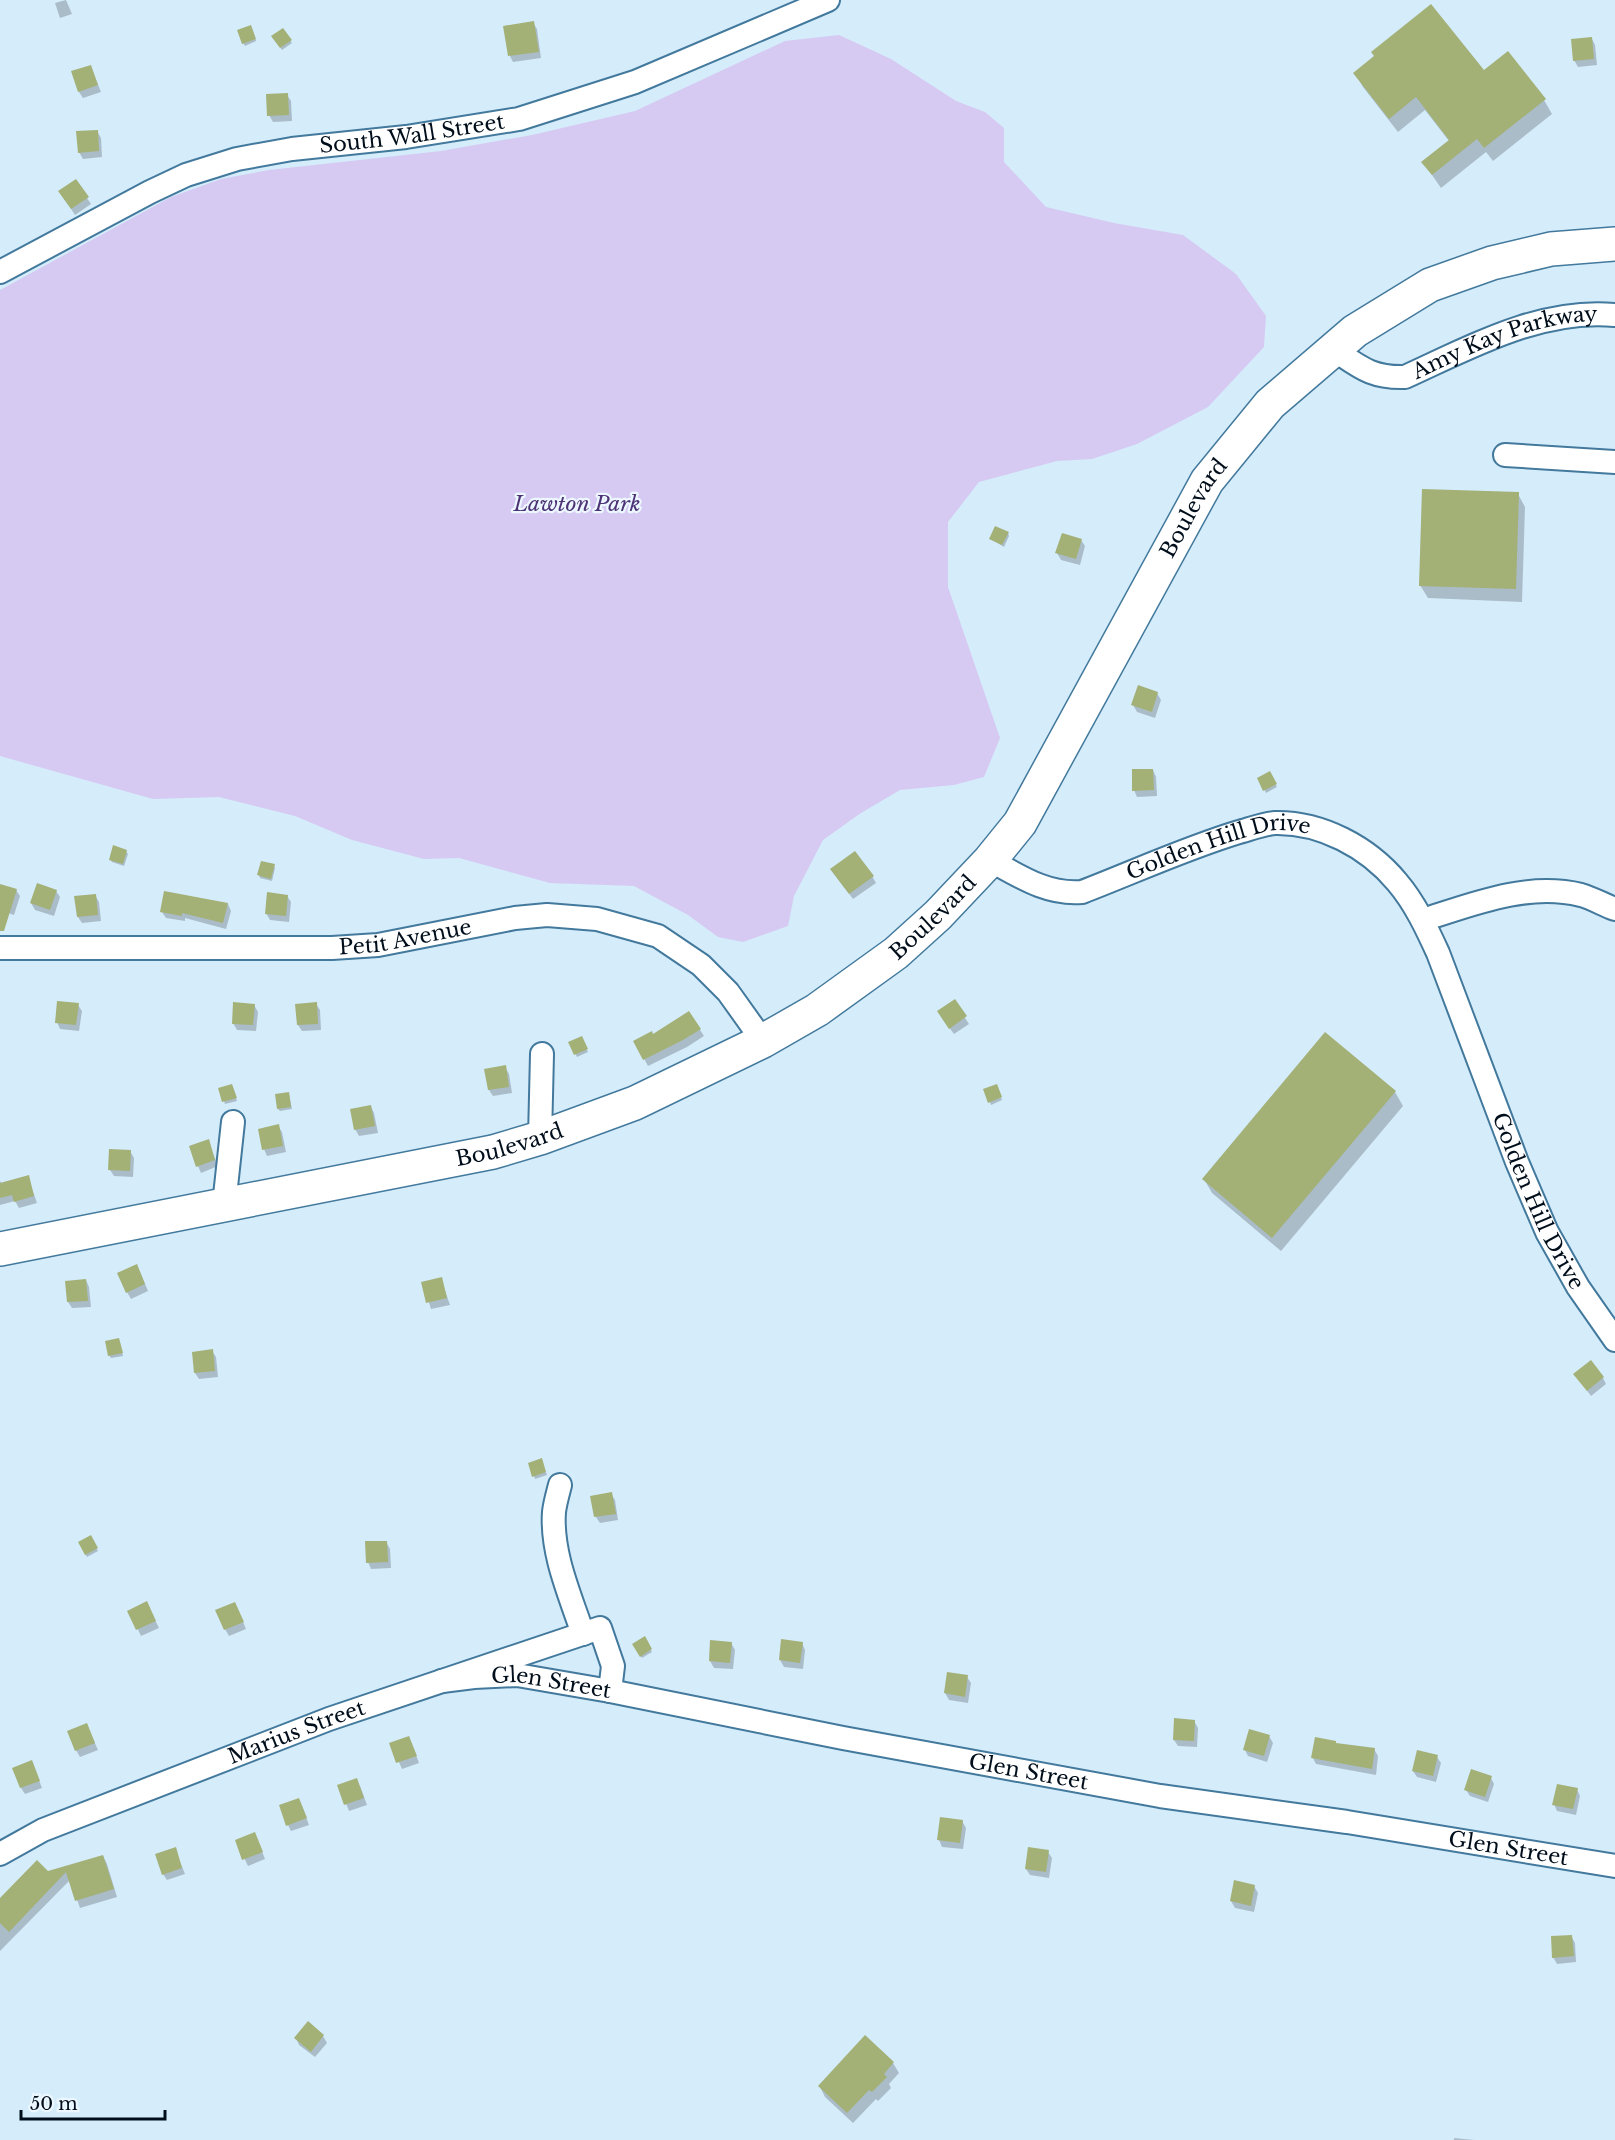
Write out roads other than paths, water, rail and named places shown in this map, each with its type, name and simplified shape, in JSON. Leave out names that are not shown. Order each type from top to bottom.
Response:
[{"type":"main road","name":"Boulevard","points":[[0,1249],[493,1152],[540,1138],[635,1103],[763,1041],[817,1010],[896,953],[948,905],[990,860],[1020,823],[1207,482],[1270,404],[1355,331],[1430,285],[1492,263],[1551,249],[1615,244]]},
{"type":"street","name":"South Wall Street","points":[[0,272],[186,175],[237,159],[292,149],[406,137],[519,119],[635,81],[828,0]]},
{"type":"street","name":"Amy Kay Parkway","points":[[1333,349],[1366,371],[1386,377],[1405,377],[1511,329],[1570,316],[1602,313],[1615,315]]},
{"type":"street","points":[[1505,455],[1615,462]]},
{"type":"street","name":"Golden Hill Drive","points":[[990,860],[1043,888],[1067,893],[1082,892],[1217,839],[1273,823],[1309,826],[1356,847],[1376,861],[1397,882],[1422,920],[1438,953],[1517,1162],[1547,1232],[1578,1287],[1615,1340]]},
{"type":"street","points":[[1422,920],[1495,897],[1552,891],[1582,896],[1615,909]]},
{"type":"street","name":"Petit Avenue","points":[[0,948],[332,948],[378,945],[515,918],[547,915],[597,919],[658,936],[701,965],[728,992],[763,1041]]},
{"type":"street","points":[[540,1138],[543,1054]]},
{"type":"street","points":[[224,1205],[233,1122]]},
{"type":"street","points":[[560,1485],[554,1512],[559,1559],[591,1631],[613,1666],[610,1691]]},
{"type":"street","name":"Marius Street","points":[[0,1854],[54,1826],[329,1719],[591,1631]]},
{"type":"street","name":"Glen Street","points":[[442,1682],[474,1677],[517,1675],[1160,1796],[1347,1822],[1615,1866]]},
{"type":"park label","name":"Lawton Park","points":[[577,504]]}]
